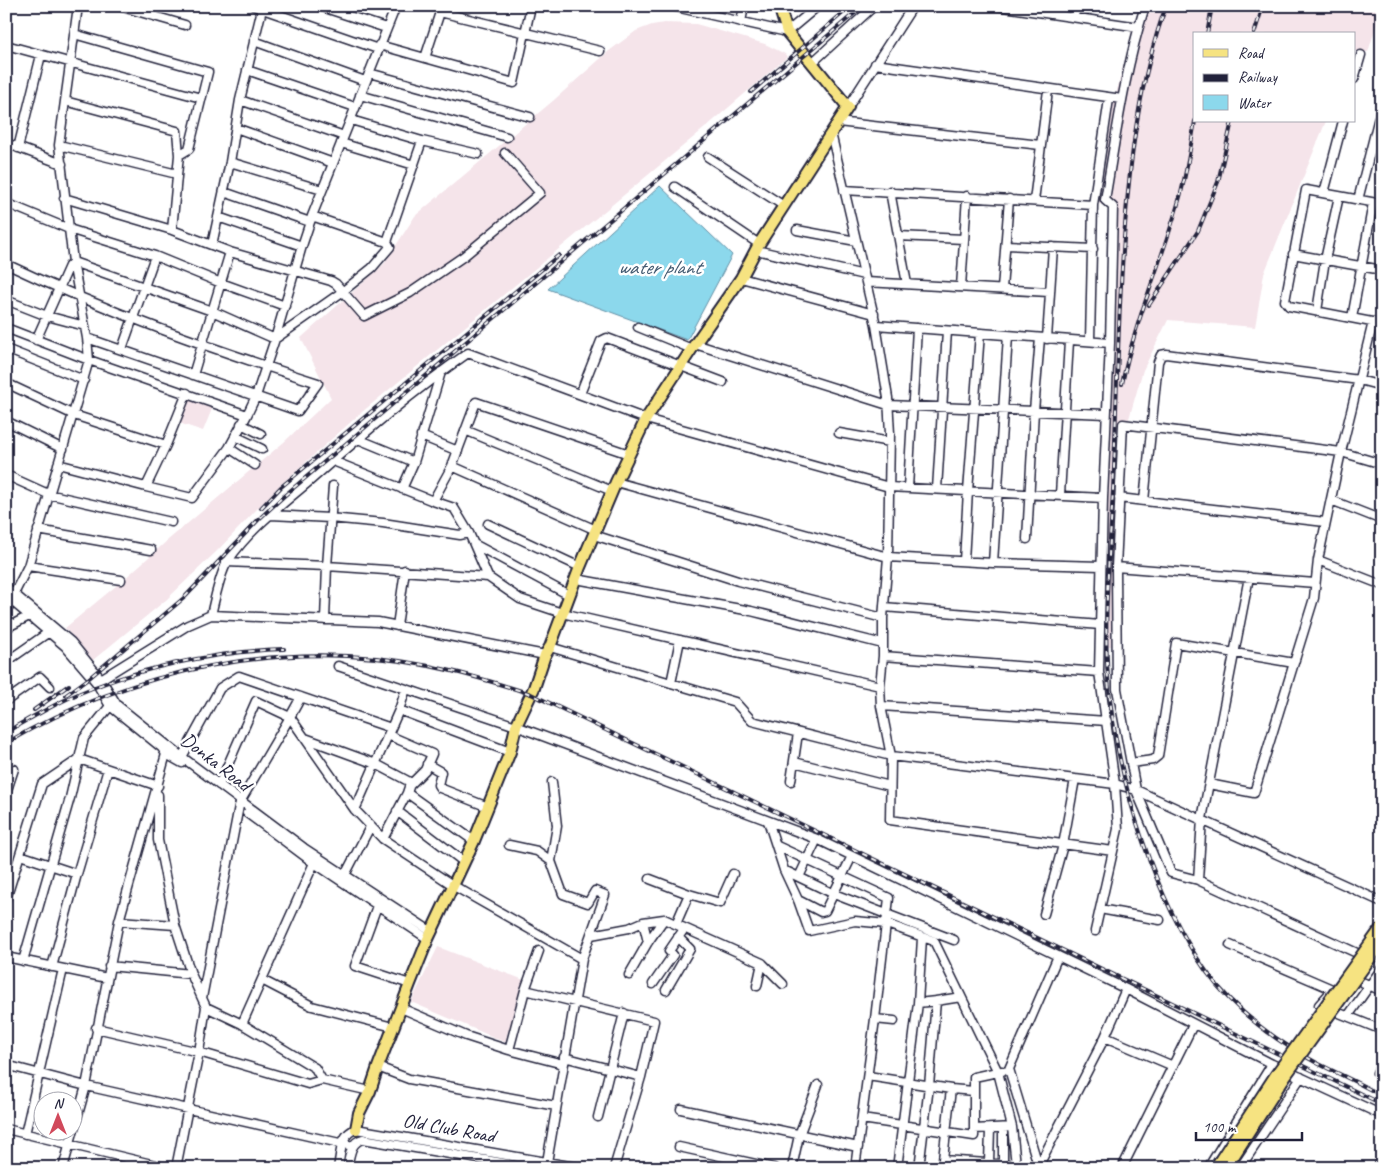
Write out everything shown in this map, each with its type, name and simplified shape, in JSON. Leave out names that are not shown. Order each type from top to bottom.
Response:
[{"type":"main road","points":[[356,1129],[359,1113],[370,1091],[410,984],[474,841],[510,752],[516,726],[534,688],[580,567],[629,454],[646,419],[741,278],[758,247],[848,107],[787,32],[779,6]]},
{"type":"main road","points":[[1212,1166],[1382,927]]},
{"type":"main road","points":[[1226,1168],[1286,1075],[1382,942]]},
{"type":"street","points":[[10,595],[28,566],[89,360],[64,198],[59,145],[78,6]]},
{"type":"street","points":[[119,6],[185,25]]},
{"type":"street","points":[[254,6],[379,47],[514,83],[531,6]]},
{"type":"street","points":[[319,6],[386,28]]},
{"type":"street","points":[[58,464],[192,498],[229,448],[256,396],[311,219],[396,6]]},
{"type":"street","points":[[672,6],[707,10],[741,22],[787,32],[818,6]]},
{"type":"street","points":[[741,22],[744,6]]},
{"type":"street","points":[[812,63],[874,6]]},
{"type":"street","points":[[848,107],[912,6]]},
{"type":"street","points":[[997,6],[1139,27]]},
{"type":"street","points":[[1074,16],[1076,6]]},
{"type":"street","points":[[1095,931],[1118,829],[1115,784],[1099,672],[1113,207],[1105,200],[1122,99],[1145,6]]},
{"type":"street","points":[[212,245],[230,162],[240,100],[262,9]]},
{"type":"street","points":[[425,58],[441,9],[525,34],[600,51]]},
{"type":"street","points":[[74,34],[208,72],[189,149],[179,155]]},
{"type":"street","points":[[254,41],[365,81]]},
{"type":"street","points":[[6,45],[201,98]]},
{"type":"street","points":[[1356,72],[1361,54]]},
{"type":"street","points":[[18,148],[41,55]]},
{"type":"street","points":[[875,64],[1122,99]]},
{"type":"street","points":[[247,70],[355,107]]},
{"type":"street","points":[[369,73],[530,117]]},
{"type":"street","points":[[1034,201],[1048,90]]},
{"type":"street","points":[[360,94],[507,137]]},
{"type":"street","points":[[1090,342],[1093,204],[1110,98]]},
{"type":"street","points":[[240,100],[342,140],[414,165]]},
{"type":"street","points":[[65,101],[177,131],[179,155],[172,230]]},
{"type":"street","points":[[1358,200],[1381,110]]},
{"type":"street","points":[[351,120],[422,141],[478,154]]},
{"type":"street","points":[[838,122],[1040,145]]},
{"type":"street","points":[[1324,193],[1343,122]]},
{"type":"street","points":[[236,128],[333,163]]},
{"type":"street","points":[[831,133],[874,314],[888,405],[890,442],[888,558],[883,618],[880,706],[891,756],[890,820],[1113,851]]},
{"type":"street","points":[[387,242],[422,141]]},
{"type":"street","points":[[6,143],[62,164]]},
{"type":"street","points":[[59,145],[178,174]]},
{"type":"street","points":[[64,198],[172,230],[230,252],[331,281],[336,284],[364,316],[410,293],[464,256],[540,193],[505,153]]},
{"type":"street","points":[[708,157],[784,206]]},
{"type":"street","points":[[230,162],[322,190]]},
{"type":"street","points":[[675,187],[758,247],[865,278],[907,284],[1049,292]]},
{"type":"street","points":[[844,190],[890,191],[1093,204]]},
{"type":"street","points":[[1352,318],[1361,266],[1378,203],[1306,190],[1293,254],[1286,303],[1289,306],[1382,324]]},
{"type":"street","points":[[890,191],[907,284]]},
{"type":"street","points":[[224,192],[387,242],[390,247],[372,268],[342,292],[275,338]]},
{"type":"street","points":[[961,287],[967,196]]},
{"type":"street","points":[[1317,312],[1325,260],[1339,196]]},
{"type":"street","points":[[1002,289],[1009,199]]},
{"type":"street","points":[[6,203],[69,229],[154,256],[285,306]]},
{"type":"street","points":[[218,217],[302,246]]},
{"type":"street","points":[[797,230],[856,241]]},
{"type":"street","points":[[898,236],[964,239]]},
{"type":"street","points":[[1006,245],[1093,249]]},
{"type":"street","points":[[1027,538],[1034,411],[1053,247]]},
{"type":"street","points":[[193,375],[230,252]]},
{"type":"street","points":[[1293,254],[1382,270]]},
{"type":"street","points":[[122,349],[154,256]]},
{"type":"street","points":[[73,262],[212,311],[275,338]]},
{"type":"street","points":[[36,340],[68,266],[73,262]]},
{"type":"street","points":[[6,264],[79,297],[133,318],[202,344],[318,382],[298,411],[87,338]]},
{"type":"street","points":[[741,278],[874,314]]},
{"type":"street","points":[[6,300],[47,316],[85,326]]},
{"type":"street","points":[[1209,784],[1254,793],[1314,598],[1325,522],[1373,322]]},
{"type":"street","points":[[876,325],[1110,343]]},
{"type":"street","points":[[638,327],[693,347],[888,405],[974,407],[1106,414]]},
{"type":"street","points":[[6,328],[89,360],[247,415]]},
{"type":"street","points":[[908,488],[917,328]]},
{"type":"street","points":[[937,489],[947,331]]},
{"type":"street","points":[[964,562],[980,333]]},
{"type":"street","points":[[992,563],[1008,336]]},
{"type":"street","points":[[580,394],[602,341],[607,338],[723,382]]},
{"type":"street","points":[[1060,496],[1069,341]]},
{"type":"street","points":[[6,349],[84,380]]},
{"type":"street","points":[[211,615],[226,562],[248,537],[358,439],[442,371],[468,353],[646,419],[889,487],[1103,498]]},
{"type":"street","points":[[1144,501],[1158,362],[1164,354],[1359,380],[1382,386]]},
{"type":"street","points":[[402,489],[414,462],[442,371]]},
{"type":"street","points":[[6,383],[74,415],[166,445]]},
{"type":"street","points":[[146,487],[166,445],[187,393]]},
{"type":"street","points":[[433,501],[452,466],[476,402],[629,454]]},
{"type":"street","points":[[6,421],[63,449]]},
{"type":"street","points":[[240,424],[260,434]]},
{"type":"street","points":[[1359,954],[1198,880],[1171,873],[1136,790],[1117,690],[1116,567],[1123,424],[1341,452],[1382,464]]},
{"type":"street","points":[[465,430],[614,486],[888,558],[1102,566]]},
{"type":"street","points":[[839,433],[890,442]]},
{"type":"street","points":[[235,436],[262,449]]},
{"type":"street","points":[[421,436],[458,451]]},
{"type":"street","points":[[358,439],[414,462]]},
{"type":"street","points":[[229,448],[255,465]]},
{"type":"street","points":[[333,461],[454,508],[469,533],[488,577]]},
{"type":"street","points":[[452,466],[595,533],[738,581],[883,618]]},
{"type":"street","points":[[6,475],[48,494],[171,522]]},
{"type":"street","points":[[325,620],[333,486]]},
{"type":"street","points":[[1119,498],[1325,522]]},
{"type":"street","points":[[1330,500],[1382,520]]},
{"type":"street","points":[[271,515],[383,523],[460,535],[469,533]]},
{"type":"street","points":[[488,524],[580,567]]},
{"type":"street","points":[[38,530],[151,550]]},
{"type":"street","points":[[474,544],[569,595]]},
{"type":"street","points":[[1318,560],[1382,585]]},
{"type":"street","points":[[226,562],[404,570],[488,577],[520,599],[562,613],[880,686]]},
{"type":"street","points":[[28,566],[121,580]]},
{"type":"street","points":[[1116,567],[1315,583]]},
{"type":"street","points":[[396,626],[404,570]]},
{"type":"street","points":[[1198,880],[1202,819],[1249,577]]},
{"type":"street","points":[[576,579],[751,611],[883,644]]},
{"type":"street","name":"Donka Road","points":[[6,587],[10,595],[29,616],[72,652],[96,682],[110,706],[162,748],[166,754],[345,875],[430,936]]},
{"type":"street","name":"Donka Road","points":[[10,595],[72,642],[101,679],[117,705],[182,758],[219,785],[314,863],[377,906],[430,936]]},
{"type":"street","points":[[884,607],[1100,625]]},
{"type":"street","points":[[101,679],[188,626],[211,615],[378,622],[547,651],[672,683],[735,702],[752,721],[891,756],[1115,784],[1136,790],[1382,902]]},
{"type":"street","points":[[6,628],[29,616]]},
{"type":"street","points":[[6,662],[49,632]]},
{"type":"street","points":[[672,683],[680,640]]},
{"type":"street","points":[[1131,763],[1153,760],[1158,756],[1176,643],[1294,663]]},
{"type":"street","points":[[882,656],[1099,672]]},
{"type":"street","points":[[338,666],[516,726],[817,839],[1126,989],[1272,1064],[1382,1115]]},
{"type":"street","points":[[182,758],[220,688],[239,676],[301,697],[389,732],[431,753],[431,756],[425,770],[408,790],[383,839]]},
{"type":"street","points":[[6,701],[40,677],[50,687]]},
{"type":"street","points":[[355,810],[399,710],[406,689]]},
{"type":"street","points":[[202,998],[240,804],[301,697]]},
{"type":"street","points":[[219,785],[256,701],[290,717],[355,810],[383,839],[454,886],[582,959]]},
{"type":"street","points":[[23,961],[70,798],[84,738],[110,706]]},
{"type":"street","points":[[880,706],[1106,721]]},
{"type":"street","points":[[399,710],[510,752]]},
{"type":"street","points":[[791,781],[798,733]]},
{"type":"street","points":[[305,738],[376,764],[408,781],[408,790]]},
{"type":"street","points":[[63,1168],[86,1086],[96,1028],[119,921],[166,754]]},
{"type":"street","points":[[79,759],[158,786]]},
{"type":"street","points":[[6,899],[42,784],[79,759]]},
{"type":"street","points":[[794,762],[890,786]]},
{"type":"street","points":[[428,764],[441,772],[438,785],[440,788],[488,807]]},
{"type":"street","points":[[6,793],[14,769]]},
{"type":"street","points":[[52,967],[108,769]]},
{"type":"street","points":[[1044,914],[1063,845],[1074,779]]},
{"type":"street","points":[[547,1165],[582,959],[604,895],[595,891],[588,903],[563,894],[551,862],[557,826],[552,782]]},
{"type":"street","points":[[158,786],[158,840],[175,926],[191,974],[206,1007],[189,1108],[176,1168]]},
{"type":"street","points":[[408,790],[474,841]]},
{"type":"street","points":[[396,811],[464,862]]},
{"type":"street","points":[[768,820],[784,870],[798,900],[809,931],[855,921],[886,924],[934,941],[998,1072],[1012,1127],[1016,1165]]},
{"type":"street","points":[[345,875],[370,827]]},
{"type":"street","points":[[799,877],[817,839]]},
{"type":"street","points":[[509,845],[537,851],[551,862]]},
{"type":"street","points":[[777,846],[889,898],[855,1168]]},
{"type":"street","points":[[20,855],[77,874]]},
{"type":"street","points":[[798,900],[821,912],[825,911],[843,878],[852,856]]},
{"type":"street","points":[[242,1024],[314,863]]},
{"type":"street","points":[[784,870],[834,894],[954,940]]},
{"type":"street","points":[[650,879],[689,894],[720,903],[733,874]]},
{"type":"street","points":[[676,924],[689,894]]},
{"type":"street","points":[[377,906],[355,966],[410,984]]},
{"type":"street","points":[[1100,909],[1160,920]]},
{"type":"street","points":[[590,935],[629,928],[643,922],[664,919],[762,963],[783,984]]},
{"type":"street","points":[[629,976],[648,942],[664,919]]},
{"type":"street","points":[[119,921],[175,926]]},
{"type":"street","points":[[1382,921],[1319,1005],[1382,1030]]},
{"type":"street","points":[[643,922],[648,942]]},
{"type":"street","points":[[653,984],[673,954],[669,951],[684,928]]},
{"type":"street","points":[[666,990],[690,949],[678,937]]},
{"type":"street","points":[[897,1168],[918,1003],[922,938]]},
{"type":"street","points":[[1230,945],[1332,989]]},
{"type":"street","points":[[509,1050],[524,990],[539,951]]},
{"type":"street","points":[[1039,1167],[1009,1069],[1058,956]]},
{"type":"street","points":[[6,957],[107,978]]},
{"type":"street","points":[[756,986],[762,963]]},
{"type":"street","points":[[110,966],[191,974]]},
{"type":"street","points":[[1348,1016],[1382,968]]},
{"type":"street","points":[[26,1134],[64,969]]},
{"type":"street","points":[[1344,974],[1382,992]]},
{"type":"street","points":[[262,980],[312,1006],[393,1027]]},
{"type":"street","points":[[1039,1167],[1105,1037],[1126,989]]},
{"type":"street","points":[[524,990],[654,1020],[641,1077],[614,1168]]},
{"type":"street","points":[[918,1003],[961,998]]},
{"type":"street","points":[[919,1168],[929,1086],[936,1001]]},
{"type":"street","points":[[206,1007],[242,1024],[315,1068],[322,1080]]},
{"type":"street","points":[[401,1008],[466,1036],[509,1050],[610,1069],[641,1077]]},
{"type":"street","points":[[598,1117],[624,1013]]},
{"type":"street","points":[[875,1019],[894,1021]]},
{"type":"street","points":[[1122,1168],[1193,1025]]},
{"type":"street","points":[[96,1028],[199,1052],[308,1084],[322,1080],[370,1091]]},
{"type":"street","points":[[1105,1037],[1173,1066]]},
{"type":"street","points":[[1382,1062],[1377,1073],[1382,1075]]},
{"type":"street","points":[[1226,1168],[1212,1166],[1272,1064]]},
{"type":"street","points":[[6,1065],[86,1086],[343,1142],[353,1146],[347,1168]]},
{"type":"street","points":[[378,1067],[409,1079],[556,1106]]},
{"type":"street","points":[[862,1119],[974,1136],[974,1078],[1009,1069]]},
{"type":"street","points":[[868,1076],[974,1091]]},
{"type":"street","points":[[1240,1168],[1301,1077]]},
{"type":"street","points":[[792,1168],[799,1135],[818,1085]]},
{"type":"street","points":[[951,1089],[943,1164],[1003,1164],[1039,1167]]},
{"type":"street","points":[[681,1109],[858,1146]]},
{"type":"street","points":[[974,1128],[1012,1127]]},
{"type":"street","points":[[988,1164],[990,1128]]},
{"type":"street","points":[[1003,1128],[1003,1164]]},
{"type":"street","points":[[6,1129],[168,1168]]},
{"type":"street","points":[[338,1168],[343,1142],[348,1134],[356,1129]]},
{"type":"street","name":"Old Club Road","points":[[356,1129],[547,1165],[581,1168]]},
{"type":"street","name":"Old Club Road","points":[[353,1146],[359,1140],[367,1139],[531,1168]]},
{"type":"street","points":[[680,1147],[774,1168]]},
{"type":"shaded area","points":[[1139,6],[1382,6],[1368,52],[1356,51],[1356,32],[1193,32],[1193,122],[1326,122],[1264,274],[1255,327],[1168,320],[1143,370],[1128,422],[1122,422],[1111,646],[1103,646],[1108,446],[1118,207],[1099,204],[1114,102]]},
{"type":"shaded area","points":[[664,23],[696,24],[765,44],[785,54],[787,57],[706,127],[362,412],[278,487],[217,551],[166,600],[93,660],[65,628],[284,442],[331,398],[301,338],[384,264],[415,216],[554,100],[609,51],[636,31]]},
{"type":"shaded area","points":[[187,394],[214,404],[203,431],[176,422]]},
{"type":"shaded area","points":[[438,947],[524,980],[505,1042],[411,1002]]},
{"type":"water","name":"water plant","points":[[660,186],[732,255],[687,340],[548,289]]},
{"type":"railway","points":[[751,92],[851,6]]},
{"type":"railway","points":[[66,695],[88,679],[185,597],[259,519],[284,496],[863,6]]},
{"type":"railway","points":[[1166,6],[1142,92],[1129,179],[1124,238],[1107,584],[1107,670],[1115,733],[1131,804],[1156,876],[1171,910],[1206,971],[1229,999],[1270,1034],[1317,1063],[1382,1096]]},
{"type":"railway","points":[[1207,32],[1212,6]]},
{"type":"railway","points":[[1255,32],[1263,6]]},
{"type":"railway","points":[[1122,384],[1134,336],[1181,193],[1195,122]]},
{"type":"railway","points":[[1149,305],[1198,231],[1218,182],[1232,122]]},
{"type":"railway","points":[[261,508],[281,487],[559,255]]},
{"type":"railway","points":[[29,719],[64,700],[119,678],[147,670],[231,653],[284,649]]},
{"type":"railway","points":[[6,743],[55,717],[105,696],[157,678],[211,666],[265,658],[320,655],[374,658],[429,666],[468,675],[531,694],[1382,1104]]},
{"type":"railway","points":[[34,710],[69,685]]},
{"type":"railway","points":[[6,732],[34,716]]}]
